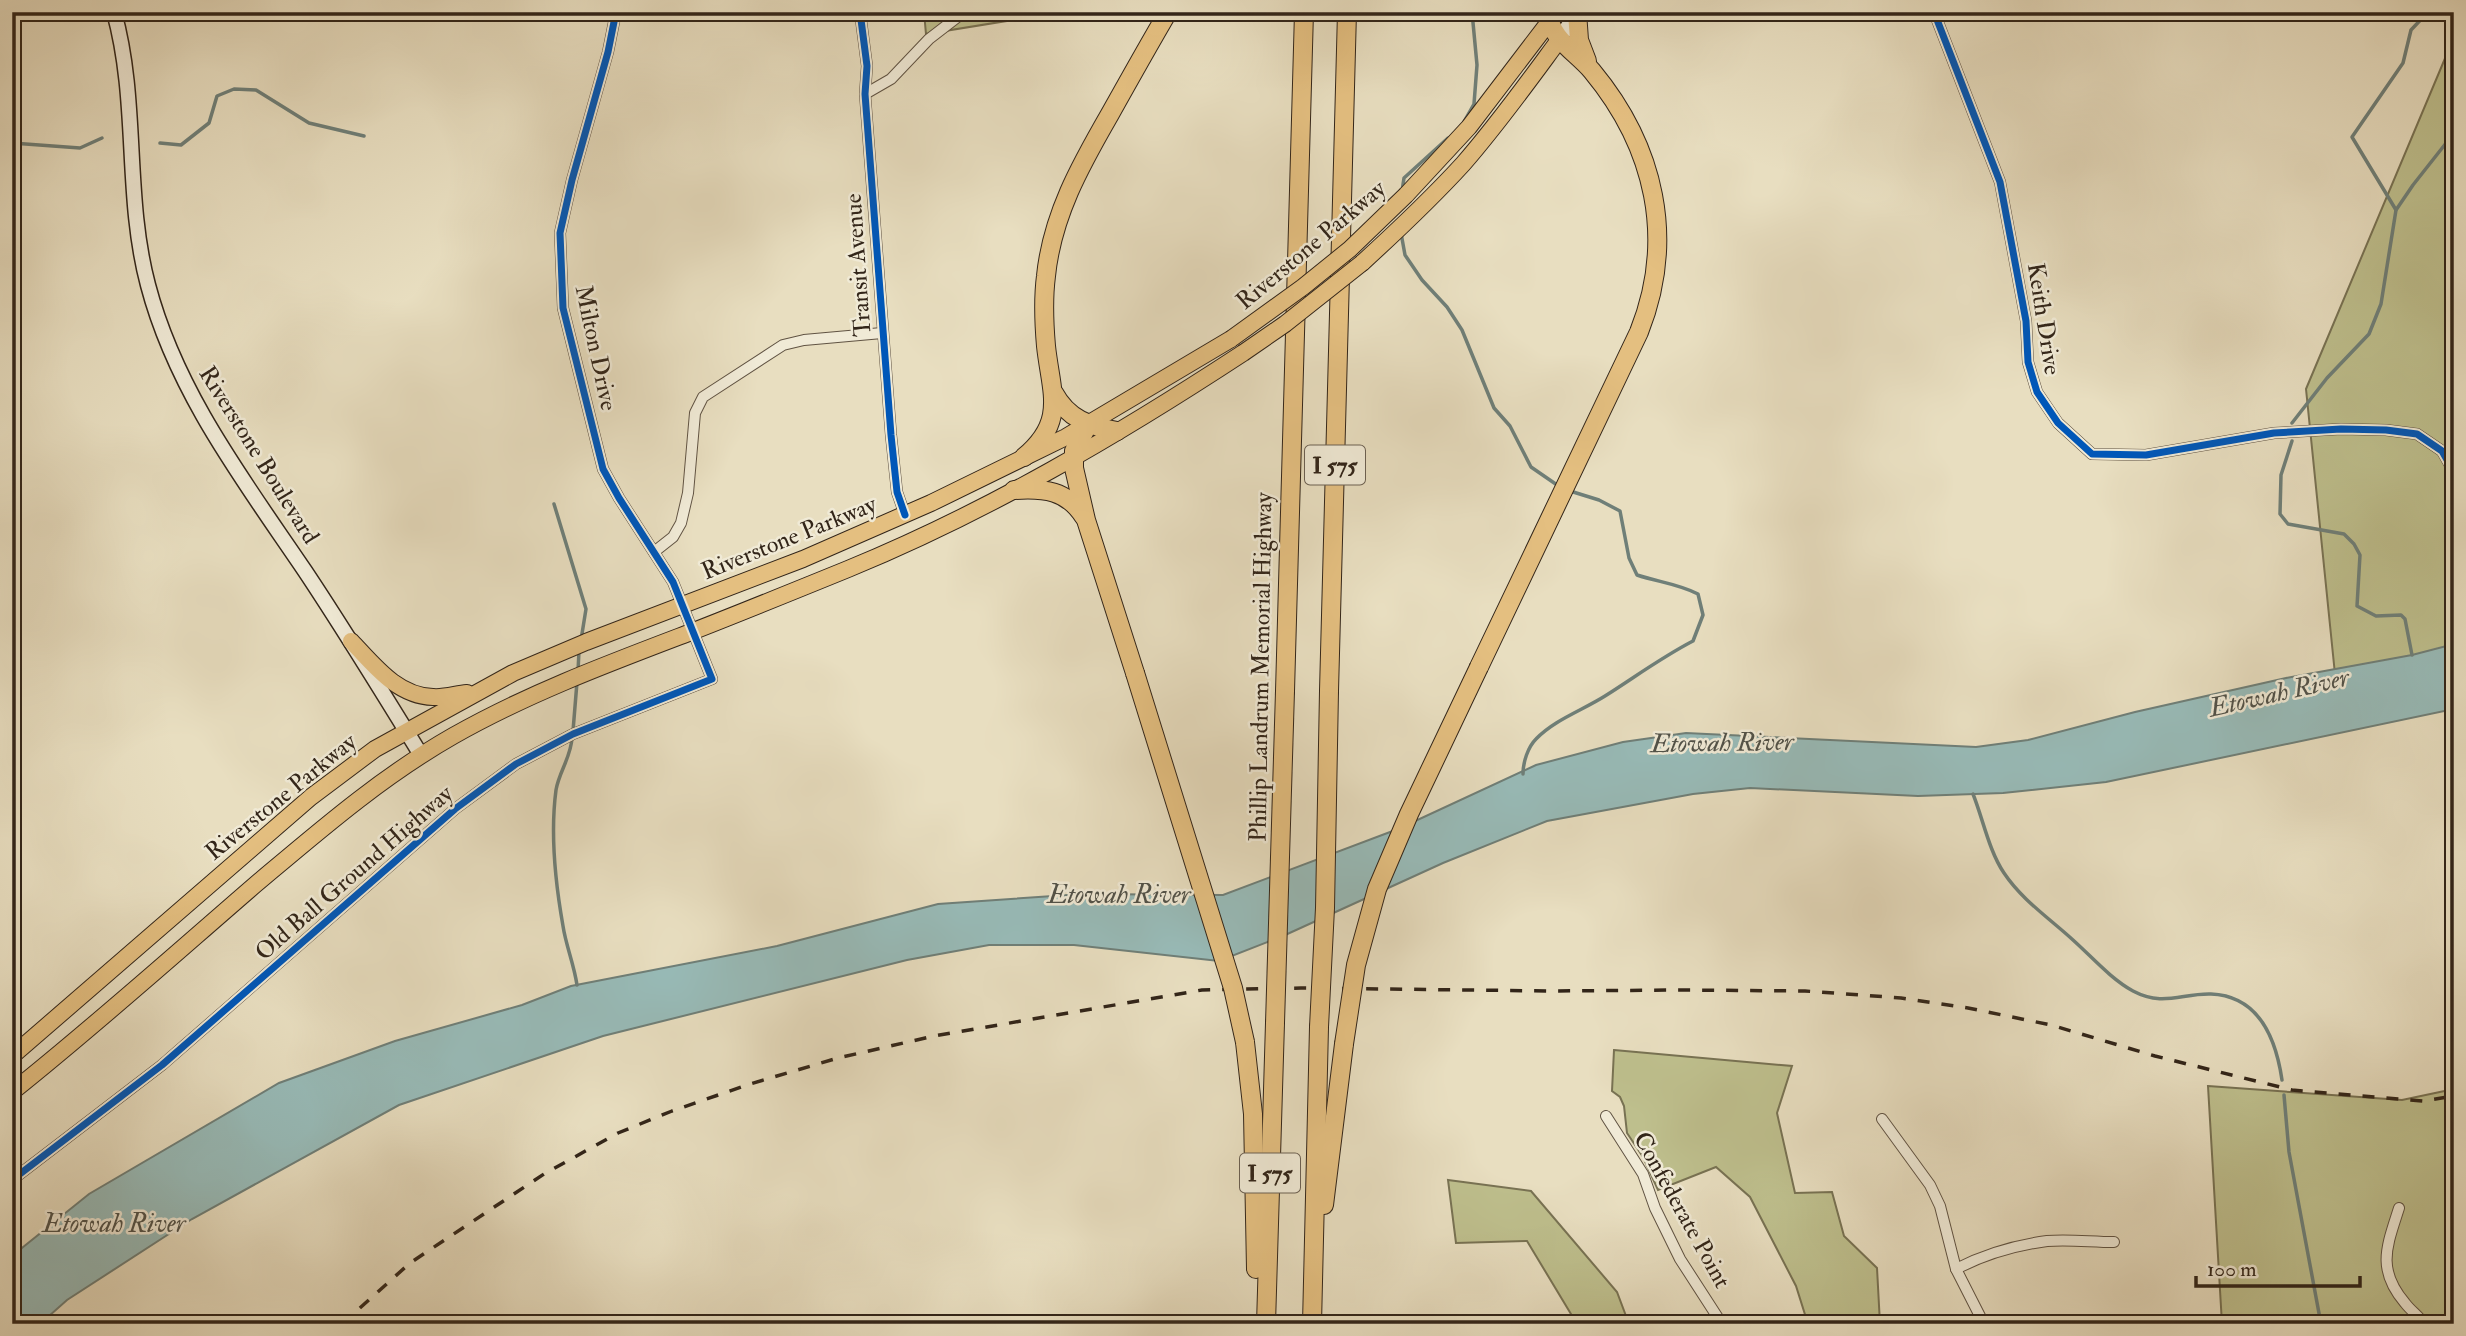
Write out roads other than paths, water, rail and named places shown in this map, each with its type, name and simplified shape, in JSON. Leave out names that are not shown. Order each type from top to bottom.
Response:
[{"type":"highway","points":[[1024,457],[1039,443],[1050,427],[1054,393],[1046,345],[1044,295],[1050,248],[1060,214],[1080,167],[1168,12]]},
{"type":"highway","name":"Phillip Landrum Memorial Highway","points":[[1266,1324],[1304,12]]},
{"type":"highway","name":"I 575","points":[[1312,1324],[1348,12]]},
{"type":"highway","points":[[1577,12],[1579,40],[1592,71]]},
{"type":"highway","points":[[1312,1299],[1356,965],[1377,889],[1409,814],[1644,318],[1655,279],[1658,243],[1653,190],[1642,153],[1627,121],[1592,71],[1559,40],[1550,15]]},
{"type":"highway","points":[[1054,393],[1069,415],[1088,425],[1117,431]]},
{"type":"highway","points":[[1088,425],[1073,457],[1086,520],[1225,960],[1245,1042],[1253,1115],[1257,1324]]},
{"type":"highway","points":[[1014,490],[1033,488],[1055,491],[1072,502],[1086,520]]},
{"type":"main road","name":"Riverstone Boulevard","points":[[114,12],[129,85],[136,225],[145,276],[158,317],[183,378],[235,469],[351,641],[421,755]]},
{"type":"main road","points":[[1559,40],[1577,12]]},
{"type":"main road","name":"Riverstone Parkway","points":[[12,1056],[311,797],[375,749],[476,692],[553,655],[803,559],[905,515],[1088,425],[1231,339],[1350,249],[1406,195],[1469,127],[1550,15]]},
{"type":"main road","name":"Riverstone Parkway","points":[[12,1092],[105,1016],[316,833],[421,755],[487,718],[564,681],[853,567],[1014,490],[1117,431],[1243,353],[1314,302],[1406,222],[1464,163],[1559,40]]},
{"type":"main road","points":[[351,641],[396,686],[412,694],[433,697],[476,692]]},
{"type":"street","name":"Milton Drive","points":[[616,12],[560,233],[564,307],[603,469],[673,582],[692,632]]},
{"type":"street","name":"Transit Avenue","points":[[860,12],[867,66],[865,94],[882,333],[897,492],[905,515]]},
{"type":"street","points":[[865,94],[891,79],[929,39],[964,12]]},
{"type":"street","name":"Keith Drive","points":[[1934,12],[2000,182],[2026,321],[2028,362],[2037,392],[2058,423],[2092,454],[2146,455],[2274,433],[2341,429],[2386,430],[2417,434],[2442,452],[2454,472]]},
{"type":"street","points":[[654,552],[677,531],[687,498],[695,413],[703,397],[783,345],[804,340],[882,333]]},
{"type":"street","name":"Old Ball Ground Highway","points":[[12,1180],[162,1065],[455,809],[516,764],[573,734],[712,679],[692,632]]},
{"type":"street","name":"Confederate Point","points":[[1606,1116],[1643,1174],[1655,1208],[1680,1259],[1723,1324]]},
{"type":"street","points":[[1882,1119],[1930,1185],[1940,1206],[1956,1269],[1984,1324]]},
{"type":"street","points":[[2399,1208],[2385,1253],[2391,1282],[2424,1324]]},
{"type":"street","points":[[1956,1269],[1970,1262],[2046,1241],[2113,1242]]},
{"type":"water","name":"Etowah River","points":[[2454,644],[2454,709],[2106,782],[2003,793],[1918,796],[1750,788],[1693,794],[1547,821],[1443,863],[1283,936],[1219,961],[1074,945],[989,945],[907,960],[603,1036],[399,1105],[192,1219],[67,1300],[40,1324],[12,1324],[12,1256],[89,1194],[279,1083],[395,1041],[522,1005],[571,986],[777,946],[938,904],[1083,894],[1223,895],[1398,829],[1536,765],[1623,742],[1686,733],[1976,747],[2028,740],[2135,712]]},
{"type":"waterway","points":[[1465,120],[1474,104],[1477,65],[1472,12]]},
{"type":"waterway","points":[[2396,210],[2352,137],[2403,63],[2411,30],[2428,12]]},
{"type":"waterway","points":[[160,143],[181,145],[209,123],[217,96],[234,89],[256,90],[309,123],[364,136]]},
{"type":"waterway","points":[[2292,423],[2327,378],[2369,334],[2381,304],[2396,210],[2454,133]]},
{"type":"waterway","points":[[12,143],[80,148],[102,138]]},
{"type":"waterway","points":[[1402,191],[1404,178],[1448,138]]},
{"type":"waterway","points":[[1401,233],[1405,255],[1462,330],[1494,408],[1510,426],[1531,467],[1560,487]]},
{"type":"waterway","points":[[2292,441],[2281,475],[2280,514],[2288,524],[2344,534],[2354,544],[2360,555],[2357,606],[2376,616],[2401,615],[2405,619],[2412,655]]},
{"type":"waterway","points":[[1523,774],[1528,750],[1543,732],[1693,641],[1703,615],[1698,594],[1637,575],[1629,558],[1620,511],[1599,500],[1570,491]]},
{"type":"waterway","points":[[554,504],[586,609],[581,640]]},
{"type":"waterway","points":[[578,671],[579,651]]},
{"type":"waterway","points":[[573,731],[577,682]]},
{"type":"waterway","points":[[572,738],[570,752],[556,790],[553,841],[560,909],[577,985]]},
{"type":"waterway","points":[[1973,794],[1999,864],[2011,883],[2027,900],[2109,974],[2133,991],[2163,999],[2211,994],[2242,1003],[2253,1011],[2270,1035],[2282,1080]]},
{"type":"waterway","points":[[2284,1095],[2289,1152],[2321,1324]]},
{"type":"railway","points":[[342,1324],[410,1263],[544,1174],[618,1133],[672,1111],[838,1058],[934,1036],[1202,990],[1301,988],[1805,991],[1901,998],[2051,1025],[2155,1056],[2292,1090],[2423,1101],[2454,1096]]}]
